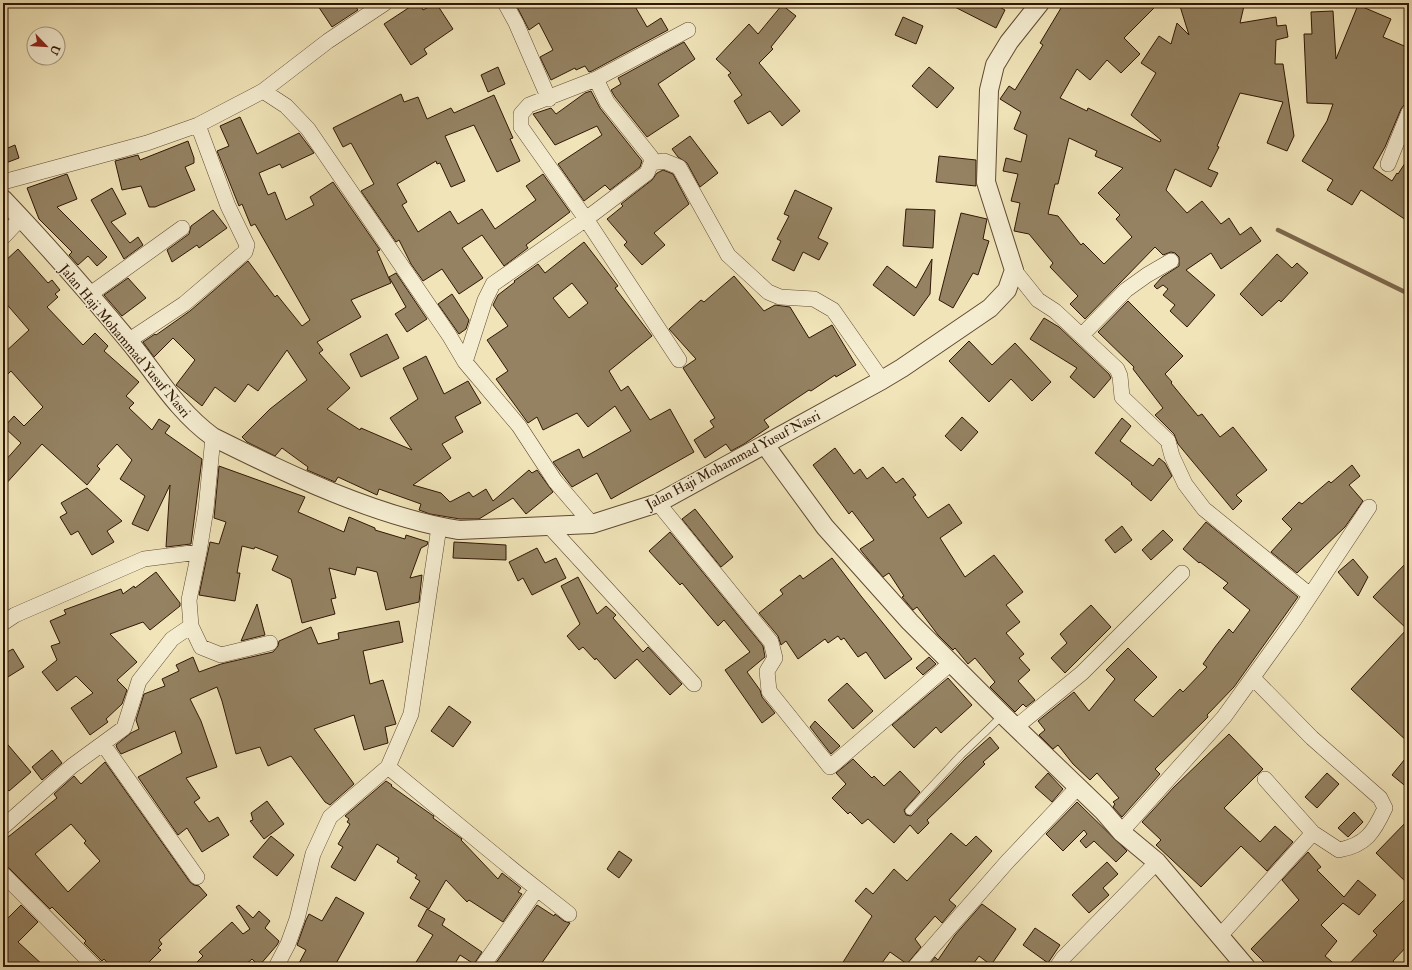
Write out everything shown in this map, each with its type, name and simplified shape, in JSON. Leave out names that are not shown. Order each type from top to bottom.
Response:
[{"type":"street","points":[[3,182],[147,143],[198,125],[263,91],[328,41],[385,3]]},
{"type":"street","points":[[505,3],[549,98]]},
{"type":"street","points":[[1040,3],[1009,42],[995,64],[989,90],[986,182],[1014,270],[1038,300],[1055,311],[1117,369],[1120,376],[1122,397],[1168,441],[1172,456],[1185,484],[1204,509],[1310,596]]},
{"type":"street","points":[[679,360],[586,220],[521,127],[521,114],[529,105],[596,79],[688,30]]},
{"type":"street","points":[[465,362],[485,300],[493,284],[586,220],[647,173],[651,163],[651,157],[607,102],[596,79]]},
{"type":"street","points":[[263,91],[286,106],[308,129],[449,335],[465,362],[519,426],[555,481],[592,524]]},
{"type":"street","points":[[1388,164],[1409,112]]},
{"type":"street","points":[[128,340],[184,304],[245,252],[247,245],[228,206],[198,125]]},
{"type":"street","points":[[651,163],[664,161],[679,166],[728,255],[768,292],[780,297],[814,299],[833,310],[882,380]]},
{"type":"street","name":"Jalan Haji Mohammad Yusuf Nasri","points":[[3,199],[128,340],[180,409],[196,425],[213,437],[334,493],[439,527],[459,530],[592,524],[658,503],[902,368],[990,308],[1007,290],[1014,270]]},
{"type":"street","points":[[3,237],[21,218]]},
{"type":"street","points":[[88,294],[182,228]]},
{"type":"street","points":[[1082,335],[1126,290],[1147,274],[1171,261]]},
{"type":"street","points":[[213,437],[199,552],[189,600],[191,626],[201,647],[221,655],[270,643]]},
{"type":"street","points":[[765,445],[825,526],[910,622],[1009,721],[1078,787],[1121,832],[1157,862],[1246,967]]},
{"type":"street","points":[[658,503],[771,642],[775,658],[767,670],[769,691],[830,767],[951,663]]},
{"type":"street","points":[[1121,832],[1224,717],[1254,678],[1369,507]]},
{"type":"street","points":[[549,526],[694,684]]},
{"type":"street","points":[[276,967],[290,938],[297,919],[313,854],[330,817],[388,767],[411,714],[439,527]]},
{"type":"street","points":[[3,623],[15,615],[144,558],[199,552]]},
{"type":"street","points":[[1009,721],[1082,674],[1182,573]]},
{"type":"street","points":[[3,827],[72,766],[124,728],[139,681],[172,639],[191,626]]},
{"type":"street","points":[[1254,678],[1312,738],[1380,798],[1385,808],[1376,829],[1354,848],[1339,850],[1313,833],[1265,779]]},
{"type":"street","points":[[103,744],[197,877]]},
{"type":"street","points":[[388,767],[569,914]]},
{"type":"street","points":[[915,967],[1007,862],[1078,787]]},
{"type":"street","points":[[1219,937],[1313,833]]},
{"type":"street","points":[[1057,967],[1063,958],[1157,862]]},
{"type":"street","points":[[3,874],[94,967]]},
{"type":"street","points":[[482,967],[537,889]]},
{"type":"lane","points":[[909,811],[961,755],[1009,721]]},
{"type":"building","points":[[316,3],[353,3],[358,10],[332,27]]},
{"type":"building","points":[[416,3],[419,3],[423,10],[436,3],[453,29],[424,49],[427,54],[411,65],[384,24]]},
{"type":"building","points":[[515,3],[633,3],[647,27],[661,18],[668,30],[592,71],[589,72],[585,66],[576,70],[575,68],[551,80],[540,57],[553,50],[539,23],[529,30]]},
{"type":"building","points":[[947,3],[992,3],[1005,10],[996,28]]},
{"type":"building","points":[[1064,3],[1159,3],[1124,38],[1140,54],[1121,73],[1107,60],[1090,80],[1077,69],[1060,98],[1087,111],[1088,108],[1160,142],[1161,140],[1131,115],[1156,73],[1141,63],[1159,36],[1171,44],[1177,23],[1189,35],[1179,3],[1229,3],[1244,6],[1240,23],[1276,17],[1277,26],[1286,25],[1288,37],[1276,40],[1275,64],[1283,64],[1294,136],[1287,151],[1267,143],[1283,102],[1240,93],[1217,146],[1219,147],[1208,169],[1218,173],[1211,187],[1175,169],[1166,190],[1187,213],[1202,201],[1221,224],[1229,218],[1240,235],[1251,227],[1261,241],[1221,269],[1211,253],[1186,270],[1215,295],[1187,327],[1170,311],[1175,305],[1163,295],[1168,289],[1163,285],[1157,289],[1154,286],[1162,277],[1179,266],[1179,257],[1175,253],[1171,252],[1163,255],[1155,247],[1085,319],[1070,304],[1078,296],[1050,267],[1053,263],[1029,234],[1014,231],[1020,203],[1011,201],[1018,174],[1003,171],[1006,158],[1021,162],[1027,135],[1014,129],[1021,112],[1000,99],[1009,86],[1015,90],[1043,45],[1040,43]],"holes":[[[1069,138],[1097,151],[1095,156],[1123,168],[1098,193],[1120,215],[1116,219],[1132,237],[1104,264],[1083,243],[1081,245],[1058,216],[1048,214],[1055,184],[1058,184]]]},
{"type":"building","points":[[782,5],[796,16],[771,47],[773,49],[759,63],[800,111],[782,126],[770,111],[748,124],[734,101],[742,95],[728,75],[731,73],[716,59],[749,24],[758,34]]},
{"type":"building","points":[[1358,5],[1391,19],[1383,37],[1409,48],[1409,103],[1404,105],[1401,109],[1385,147],[1373,168],[1392,181],[1409,157],[1409,222],[1361,190],[1352,205],[1327,190],[1333,180],[1302,161],[1327,121],[1333,104],[1307,103],[1304,34],[1312,34],[1311,12],[1333,11],[1336,59]]},
{"type":"building","points":[[903,17],[923,26],[916,44],[895,35]]},
{"type":"building","points":[[684,42],[695,59],[658,84],[679,116],[647,137],[611,90],[621,84],[618,78]]},
{"type":"building","points":[[498,67],[505,84],[488,92],[481,75]]},
{"type":"building","points":[[929,67],[954,88],[937,108],[912,86]]},
{"type":"building","points":[[591,91],[600,108],[642,161],[640,167],[610,190],[605,185],[584,201],[558,164],[602,135],[597,126],[555,145],[533,114],[551,108],[556,114],[585,93]]},
{"type":"building","points":[[401,94],[404,102],[418,97],[427,119],[451,108],[454,113],[494,95],[513,138],[510,139],[520,161],[497,172],[474,125],[445,136],[465,181],[451,187],[440,163],[437,164],[436,161],[397,184],[407,202],[402,205],[418,232],[450,211],[458,224],[482,209],[495,229],[536,200],[526,186],[543,174],[570,212],[526,245],[528,248],[504,266],[482,235],[462,248],[483,278],[459,294],[442,269],[423,281],[411,264],[399,240],[396,242],[361,191],[374,184],[351,143],[343,147],[333,128]]},
{"type":"building","points":[[240,117],[257,154],[299,133],[314,153],[282,168],[280,164],[259,173],[268,195],[275,192],[286,220],[314,205],[310,197],[333,182],[380,250],[377,251],[391,283],[351,300],[361,317],[317,342],[323,350],[319,353],[350,388],[327,409],[360,430],[361,428],[412,450],[390,418],[418,399],[403,368],[426,356],[444,394],[468,381],[481,403],[455,417],[463,432],[442,444],[451,458],[413,485],[441,493],[450,502],[469,492],[473,497],[486,489],[493,501],[529,470],[532,473],[537,470],[553,492],[526,514],[513,498],[479,519],[460,519],[430,514],[419,510],[421,504],[379,489],[377,495],[338,477],[335,482],[307,470],[308,467],[282,448],[275,456],[247,442],[242,437],[270,409],[307,380],[287,350],[258,391],[248,384],[235,402],[215,387],[202,406],[176,385],[195,360],[173,338],[154,357],[143,342],[155,334],[156,335],[190,311],[248,261],[275,297],[277,295],[302,326],[310,320],[255,224],[251,226],[242,204],[239,206],[217,151],[229,146],[220,126]]},
{"type":"building","points":[[690,136],[718,173],[700,187],[687,163],[678,157],[672,149]]},
{"type":"building","points":[[188,141],[194,158],[194,163],[185,167],[195,190],[155,207],[149,207],[141,186],[122,190],[115,161],[138,155],[140,160]]},
{"type":"building","points":[[15,145],[19,158],[3,164],[3,150]]},
{"type":"building","points":[[939,156],[976,160],[976,186],[936,182]]},
{"type":"building","points":[[663,170],[673,174],[689,204],[654,233],[665,245],[642,265],[624,245],[627,242],[607,219],[623,206],[621,204],[652,180],[657,173]]},
{"type":"building","points":[[67,174],[77,199],[57,207],[107,257],[97,266],[88,256],[78,265],[69,255],[72,252],[39,219],[27,188]]},
{"type":"building","points":[[112,188],[126,214],[111,222],[130,243],[138,237],[143,245],[124,259],[91,200]]},
{"type":"building","points":[[795,190],[832,208],[818,238],[828,243],[819,260],[803,252],[794,271],[772,260],[781,241],[777,239],[789,216],[784,214]]},
{"type":"building","points":[[906,209],[935,210],[933,248],[903,246]]},
{"type":"building","points":[[213,210],[227,228],[199,248],[197,245],[172,262],[167,250],[189,234],[191,226]]},
{"type":"building","points":[[961,213],[987,219],[983,239],[989,241],[978,275],[973,273],[953,308],[939,300]]},
{"type":"building","points":[[584,242],[618,286],[615,288],[652,336],[609,371],[621,391],[628,386],[650,420],[670,409],[694,452],[611,499],[597,473],[572,487],[553,462],[579,449],[583,458],[631,431],[615,406],[588,427],[577,413],[543,430],[537,417],[528,423],[496,379],[508,371],[487,340],[508,326],[493,305],[498,295],[515,282],[514,281],[538,264],[545,273]],"holes":[[[572,283],[588,303],[569,318],[553,298]]]},
{"type":"building","points":[[18,249],[48,283],[52,280],[60,290],[55,294],[58,297],[47,307],[83,345],[95,333],[108,346],[104,351],[139,382],[126,396],[134,403],[129,408],[152,430],[159,419],[170,426],[165,433],[202,459],[191,544],[166,547],[170,485],[148,531],[132,524],[145,496],[120,479],[132,460],[117,444],[97,466],[100,469],[87,485],[42,444],[3,487],[3,463],[21,443],[4,427],[14,416],[24,426],[43,407],[11,371],[3,379],[3,354],[29,330],[3,300],[3,263]]},
{"type":"building","points":[[1277,254],[1292,268],[1297,263],[1308,273],[1281,302],[1279,300],[1262,316],[1240,294]]},
{"type":"building","points":[[932,259],[930,294],[914,316],[873,285],[887,266],[916,288]]},
{"type":"building","points":[[396,273],[427,319],[407,332],[395,314],[406,307],[389,277]]},
{"type":"building","points":[[734,276],[764,311],[775,305],[790,307],[809,338],[832,325],[856,365],[836,377],[835,375],[811,391],[809,390],[764,420],[769,427],[744,444],[731,451],[726,444],[705,458],[694,440],[714,427],[710,421],[715,418],[683,368],[696,359],[669,329],[701,300],[704,302]]},
{"type":"building","points":[[128,278],[146,298],[122,316],[104,295]]},
{"type":"building","points":[[452,294],[469,320],[466,329],[459,334],[438,304]]},
{"type":"building","points":[[1128,301],[1183,356],[1165,374],[1198,416],[1202,414],[1220,437],[1233,427],[1267,470],[1236,495],[1242,501],[1233,510],[1178,444],[1174,434],[1155,415],[1163,408],[1133,369],[1134,367],[1098,332]]},
{"type":"building","points":[[1044,318],[1059,327],[1109,374],[1111,378],[1094,398],[1070,377],[1077,368],[1030,339]]},
{"type":"building","points":[[387,334],[399,358],[361,377],[350,354]]},
{"type":"building","points":[[969,341],[992,365],[1015,343],[1051,382],[1032,401],[1011,379],[989,402],[949,361]]},
{"type":"building","points":[[962,417],[978,432],[961,451],[945,436]]},
{"type":"building","points":[[1122,418],[1131,426],[1120,441],[1153,466],[1159,458],[1165,463],[1172,476],[1151,501],[1131,484],[1132,483],[1095,453]]},
{"type":"building","points":[[835,448],[854,474],[860,469],[867,479],[883,467],[896,483],[903,478],[916,495],[913,497],[928,518],[949,504],[962,523],[940,538],[965,577],[994,555],[1023,592],[1006,605],[1020,622],[1006,633],[1024,654],[1019,658],[1030,670],[1018,681],[1035,700],[1026,707],[1023,704],[1015,712],[990,687],[995,682],[975,658],[968,664],[955,648],[953,650],[938,635],[917,607],[913,610],[902,597],[904,596],[889,573],[883,577],[860,549],[874,540],[852,511],[849,514],[813,465]]},
{"type":"building","points":[[1352,465],[1360,476],[1349,485],[1363,501],[1345,527],[1297,573],[1271,552],[1292,529],[1282,519],[1299,502],[1302,504],[1329,481],[1331,483]]},
{"type":"building","points":[[219,466],[305,497],[298,512],[344,532],[349,517],[375,528],[375,530],[405,539],[406,535],[428,542],[427,545],[421,548],[410,578],[422,575],[419,602],[386,610],[377,572],[357,567],[355,575],[329,568],[336,598],[331,599],[335,614],[302,623],[291,579],[272,570],[278,556],[255,547],[254,549],[242,546],[237,573],[240,573],[235,601],[199,595],[210,542],[219,544],[226,522],[214,518]]},
{"type":"building","points":[[87,488],[122,521],[107,531],[114,542],[92,555],[78,531],[71,535],[60,517],[67,513],[61,503]]},
{"type":"building","points":[[695,509],[733,557],[721,567],[682,519]]},
{"type":"building","points":[[1206,522],[1298,597],[1234,687],[1207,715],[1208,717],[1155,769],[1160,774],[1122,817],[1113,807],[1115,804],[1113,802],[1119,798],[1097,773],[1090,780],[1073,764],[1058,745],[1053,749],[1039,735],[1045,730],[1038,721],[1074,692],[1089,711],[1115,679],[1106,670],[1128,648],[1157,677],[1134,700],[1153,717],[1180,689],[1183,692],[1207,667],[1203,664],[1215,647],[1229,629],[1233,633],[1250,610],[1223,588],[1228,583],[1200,562],[1199,563],[1183,549]]},
{"type":"building","points":[[1122,526],[1132,540],[1115,553],[1105,540]]},
{"type":"building","points":[[1163,530],[1173,540],[1151,560],[1142,550]]},
{"type":"building","points":[[670,532],[763,646],[765,657],[747,672],[760,690],[762,697],[775,713],[762,723],[725,670],[750,652],[724,620],[718,626],[682,583],[680,585],[649,551]]},
{"type":"building","points":[[454,542],[506,545],[506,560],[453,558]]},
{"type":"building","points":[[537,548],[545,563],[556,558],[566,578],[532,595],[523,578],[518,581],[509,562]]},
{"type":"building","points":[[832,558],[912,659],[885,679],[866,652],[858,657],[844,638],[841,640],[838,636],[828,643],[825,639],[798,659],[786,641],[781,645],[778,636],[759,613],[783,594],[780,590],[800,575],[803,579]]},
{"type":"building","points":[[1353,559],[1368,577],[1358,596],[1338,572]]},
{"type":"building","points":[[1409,560],[1409,743],[1351,689],[1407,629],[1373,597]]},
{"type":"building","points":[[156,572],[180,603],[180,606],[150,630],[143,622],[110,634],[137,662],[117,680],[127,690],[122,704],[106,719],[108,722],[90,735],[71,708],[93,693],[76,676],[57,691],[42,672],[57,660],[51,646],[60,643],[50,621],[66,614],[64,610],[121,589],[123,594],[134,586],[135,588]]},
{"type":"building","points":[[578,577],[597,614],[606,606],[616,615],[613,618],[643,652],[648,647],[682,684],[670,695],[637,659],[615,679],[596,658],[595,660],[583,647],[579,650],[567,636],[580,624],[561,586]]},
{"type":"building","points":[[257,604],[265,635],[241,641]]},
{"type":"building","points":[[1091,605],[1111,627],[1065,673],[1051,658],[1067,643],[1060,634]]},
{"type":"building","points":[[399,621],[403,642],[363,651],[370,684],[383,680],[396,724],[385,727],[388,743],[364,750],[354,715],[314,729],[354,784],[330,805],[325,802],[291,756],[268,766],[260,747],[236,754],[217,687],[190,699],[201,721],[217,767],[186,778],[200,798],[194,802],[209,822],[218,817],[229,835],[202,852],[187,828],[178,835],[138,777],[182,753],[175,731],[121,754],[117,748],[116,745],[131,733],[139,729],[136,720],[144,694],[165,686],[162,679],[179,671],[176,665],[193,657],[199,672],[221,664],[273,652],[278,646],[279,641],[311,627],[318,644],[339,639],[338,633]]},
{"type":"building","points":[[13,649],[24,667],[3,680],[3,654]]},
{"type":"building","points":[[929,657],[936,664],[923,675],[916,668]]},
{"type":"building","points":[[948,678],[972,705],[941,733],[936,727],[914,748],[892,725]]},
{"type":"building","points":[[847,683],[873,711],[853,729],[828,700]]},
{"type":"building","points":[[449,706],[471,722],[453,747],[431,731]]},
{"type":"building","points":[[815,721],[840,746],[831,754],[810,727]]},
{"type":"building","points":[[1229,734],[1263,769],[1224,808],[1260,842],[1275,826],[1293,842],[1267,871],[1241,846],[1201,887],[1156,845],[1161,840],[1142,822],[1174,787]]},
{"type":"building","points":[[990,737],[999,748],[983,762],[985,764],[927,820],[929,823],[918,834],[910,825],[894,843],[868,819],[862,824],[850,812],[848,814],[832,798],[846,784],[836,773],[853,759],[872,778],[874,776],[884,786],[900,771],[920,792],[904,810],[906,815],[911,816],[965,759]]},
{"type":"building","points":[[3,739],[31,772],[9,791],[3,784]]},
{"type":"building","points":[[52,750],[62,763],[42,780],[32,767]]},
{"type":"building","points":[[1409,754],[1409,789],[1392,775]]},
{"type":"building","points":[[105,762],[190,882],[199,886],[207,895],[159,940],[162,944],[158,948],[161,950],[144,967],[111,967],[104,959],[102,961],[84,943],[86,941],[52,907],[50,909],[9,868],[3,865],[3,841],[57,798],[54,794],[74,776],[81,784]],"holes":[[[71,824],[86,841],[84,843],[100,861],[68,892],[35,854]]]},
{"type":"building","points":[[1048,773],[1063,789],[1052,802],[1035,787]]},
{"type":"building","points":[[1327,773],[1339,784],[1317,808],[1305,797]]},
{"type":"building","points":[[386,781],[434,816],[433,818],[462,839],[461,840],[498,879],[502,873],[521,888],[518,892],[522,894],[503,922],[469,900],[467,902],[446,880],[429,909],[410,898],[420,881],[415,878],[417,875],[397,862],[399,858],[377,844],[355,881],[331,867],[343,847],[338,844],[350,824],[347,822],[349,819],[345,816]]},
{"type":"building","points":[[267,801],[284,824],[264,839],[250,821],[253,820],[251,813]]},
{"type":"building","points":[[1077,802],[1127,851],[1116,862],[1094,841],[1086,848],[1080,841],[1087,834],[1084,830],[1063,851],[1046,834]]},
{"type":"building","points":[[1354,812],[1363,822],[1348,837],[1338,828]]},
{"type":"building","points":[[1409,819],[1409,885],[1376,853]]},
{"type":"building","points":[[951,833],[966,846],[976,836],[992,851],[949,900],[956,906],[942,923],[935,916],[915,939],[921,947],[907,964],[890,952],[879,967],[840,967],[872,916],[855,901],[866,888],[873,894],[894,869],[907,881]]},
{"type":"building","points":[[271,836],[294,855],[277,876],[253,857]]},
{"type":"building","points":[[619,851],[632,860],[619,878],[607,869]]},
{"type":"building","points":[[1308,852],[1321,867],[1317,870],[1344,897],[1358,880],[1376,895],[1359,915],[1343,903],[1321,925],[1337,941],[1325,956],[1338,967],[1269,967],[1251,949],[1299,900],[1282,880]]},
{"type":"building","points":[[1107,862],[1118,874],[1103,888],[1109,895],[1089,913],[1072,895]]},
{"type":"building","points":[[1409,895],[1409,944],[1393,961],[1399,967],[1346,967],[1377,935],[1373,931]]},
{"type":"building","points":[[336,897],[364,913],[334,967],[297,967],[306,950],[297,945],[309,914],[322,921]]},
{"type":"building","points":[[982,904],[1016,929],[991,965],[979,956],[971,967],[927,967],[935,957],[938,960],[955,935]]},
{"type":"building","points":[[21,905],[38,922],[18,942],[45,967],[3,967],[3,923]]},
{"type":"building","points":[[239,905],[253,918],[259,911],[270,921],[265,928],[279,941],[277,945],[259,966],[252,959],[243,967],[192,967],[203,956],[199,952],[232,922],[243,934],[250,929],[236,907]]},
{"type":"building","points":[[537,905],[554,916],[555,914],[564,921],[570,923],[539,967],[493,967]]},
{"type":"building","points":[[427,909],[445,919],[442,925],[482,952],[474,964],[460,955],[453,967],[413,967],[433,935],[418,926]]},
{"type":"building","points":[[1035,928],[1060,945],[1048,963],[1023,945]]},
{"type":"waterway","points":[[1278,230],[1409,294]]}]
